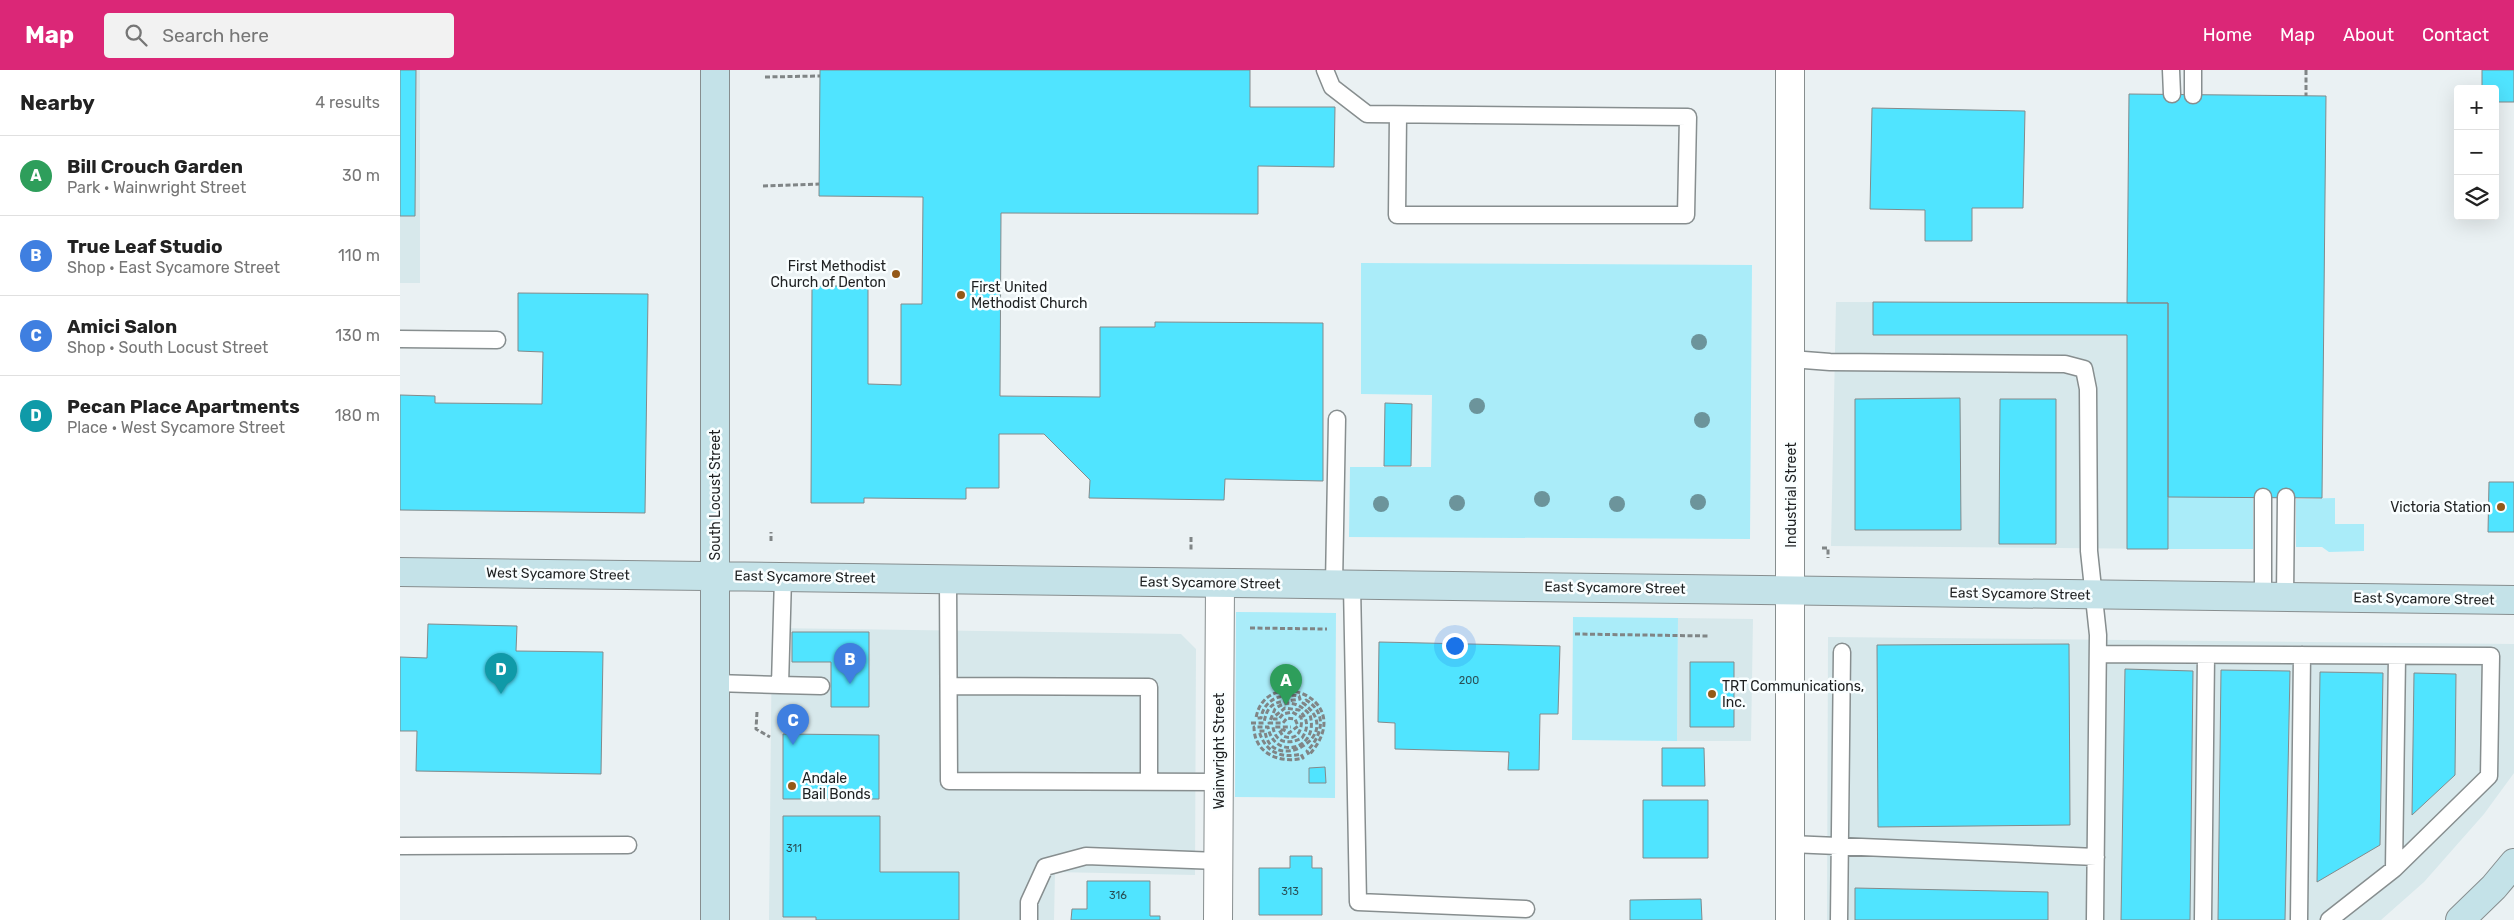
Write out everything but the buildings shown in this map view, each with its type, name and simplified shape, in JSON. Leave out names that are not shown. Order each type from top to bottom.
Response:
[{"type":"street","name":"South Locust Street","points":[[715,70],[715,920]]},
{"type":"street","name":"Industrial Street","points":[[1790,70],[1790,920]]},
{"type":"street","name":"West Sycamore Street","points":[[400,572],[715,576]]},
{"type":"street","name":"East Sycamore Street","points":[[715,576],[2514,600]]},
{"type":"street","name":"Wainwright Street","points":[[1218,920],[1220,583]]},
{"type":"street","points":[[2460,920],[2494,888],[2514,863]]},
{"type":"lane","points":[[1324,70],[1332,87],[1368,114],[1688,117],[1686,215],[1398,215],[1398,115]]},
{"type":"lane","points":[[2171,70],[2172,94]]},
{"type":"lane","points":[[2193,70],[2193,95]]},
{"type":"lane","points":[[400,338],[497,340]]},
{"type":"lane","points":[[1791,359],[1830,362],[2065,364],[2084,369],[2088,389],[2089,551],[2098,654],[2095,920]]},
{"type":"lane","points":[[1336,419],[1358,902],[1526,908]]},
{"type":"lane","points":[[2263,497],[2274,597]]},
{"type":"lane","points":[[2274,597],[2286,497]]},
{"type":"lane","points":[[780,684],[784,577]]},
{"type":"lane","points":[[948,579],[949,781],[1219,782]]},
{"type":"lane","points":[[1839,920],[1842,652]]},
{"type":"lane","points":[[2098,654],[2491,656],[2489,776],[2394,869],[2329,920]]},
{"type":"lane","points":[[2203,920],[2206,655]]},
{"type":"lane","points":[[2299,920],[2302,655]]},
{"type":"lane","points":[[2394,869],[2397,656]]},
{"type":"lane","points":[[715,683],[821,686]]},
{"type":"lane","points":[[950,686],[1149,688],[1149,782]]},
{"type":"lane","points":[[1790,844],[2096,857]]},
{"type":"lane","points":[[400,846],[628,845]]},
{"type":"lane","points":[[1029,920],[1029,902],[1045,867],[1086,856],[1218,861]]},
{"type":"path","points":[[2306,70],[2306,96]]},
{"type":"path","points":[[765,77],[820,76]]},
{"type":"path","points":[[763,186],[819,184]]},
{"type":"path","points":[[771,532],[771,541]]},
{"type":"path","points":[[1191,537],[1191,552]]},
{"type":"path","points":[[1828,548],[1828,564]]},
{"type":"path","points":[[1249,628],[1333,629]]},
{"type":"path","points":[[1575,634],[1710,636]]},
{"type":"path","points":[[1246,722],[1264,723],[1267,712],[1275,704],[1285,699],[1300,699],[1299,696],[1293,694],[1280,696],[1268,703],[1261,718],[1256,718],[1259,707],[1267,699],[1281,691],[1298,691],[1309,696],[1324,716],[1324,732],[1320,742],[1309,755],[1306,751],[1317,740],[1320,721],[1315,707],[1306,700],[1303,703],[1314,716],[1316,728],[1312,738],[1302,748],[1283,751],[1273,745],[1265,731],[1259,731],[1264,742],[1272,751],[1287,756],[1301,754],[1303,758],[1287,761],[1273,756],[1263,750],[1254,732],[1254,727],[1268,727],[1273,739],[1280,745],[1291,748],[1302,744],[1311,730],[1310,715],[1298,705],[1287,703],[1275,709],[1269,723],[1283,723],[1287,718],[1295,719],[1298,726],[1294,731],[1289,733],[1279,730],[1283,736],[1293,737],[1300,733],[1302,729],[1301,717],[1292,712],[1283,714],[1279,719],[1274,719],[1285,708],[1299,710],[1305,716],[1308,724],[1302,738],[1289,743],[1282,742],[1274,732],[1273,727],[1291,727]]},
{"type":"shaded area","points":[[400,70],[420,70],[420,283],[400,283]]},
{"type":"shaded area","points":[[1361,263],[1752,265],[1750,539],[1349,537],[1350,467],[1431,467],[1432,395],[1361,394]]},
{"type":"shaded area","points":[[1836,302],[2168,303],[2168,549],[1831,546]]},
{"type":"shaded area","points":[[2168,497],[2253,497],[2253,549],[2168,549]]},
{"type":"shaded area","points":[[2335,498],[2335,524],[2364,524],[2364,551],[2329,552],[2322,547],[2296,547],[2296,499]]},
{"type":"shaded area","points":[[1236,612],[1336,613],[1335,798],[1235,797]]},
{"type":"shaded area","points":[[1573,617],[1678,618],[1677,741],[1572,740]]},
{"type":"shaded area","points":[[1678,618],[1753,619],[1751,741],[1677,741]]},
{"type":"shaded area","points":[[772,628],[1181,634],[1196,649],[1195,875],[1055,872],[1054,920],[769,920]]},
{"type":"shaded area","points":[[1828,637],[2514,644],[2514,773],[2484,814],[2424,882],[2381,920],[1827,920]]},
{"type":"place","name":"First Methodist Church of Denton","points":[[896,274]]},
{"type":"place","name":"First United Methodist Church","points":[[961,295]]},
{"type":"place","name":"Victoria Station","points":[[2501,507]]},
{"type":"place","name":"True Leaf Studio","points":[[850,684]]},
{"type":"place","name":"Pecan Place Apartments","points":[[501,694]]},
{"type":"place","name":"TRT Communications, Inc.","points":[[1712,694]]},
{"type":"place","name":"Bill Crouch Garden","points":[[1286,705]]},
{"type":"place","name":"Amici Salon","points":[[793,745]]},
{"type":"place","name":"Andale Bail Bonds","points":[[792,786]]}]
